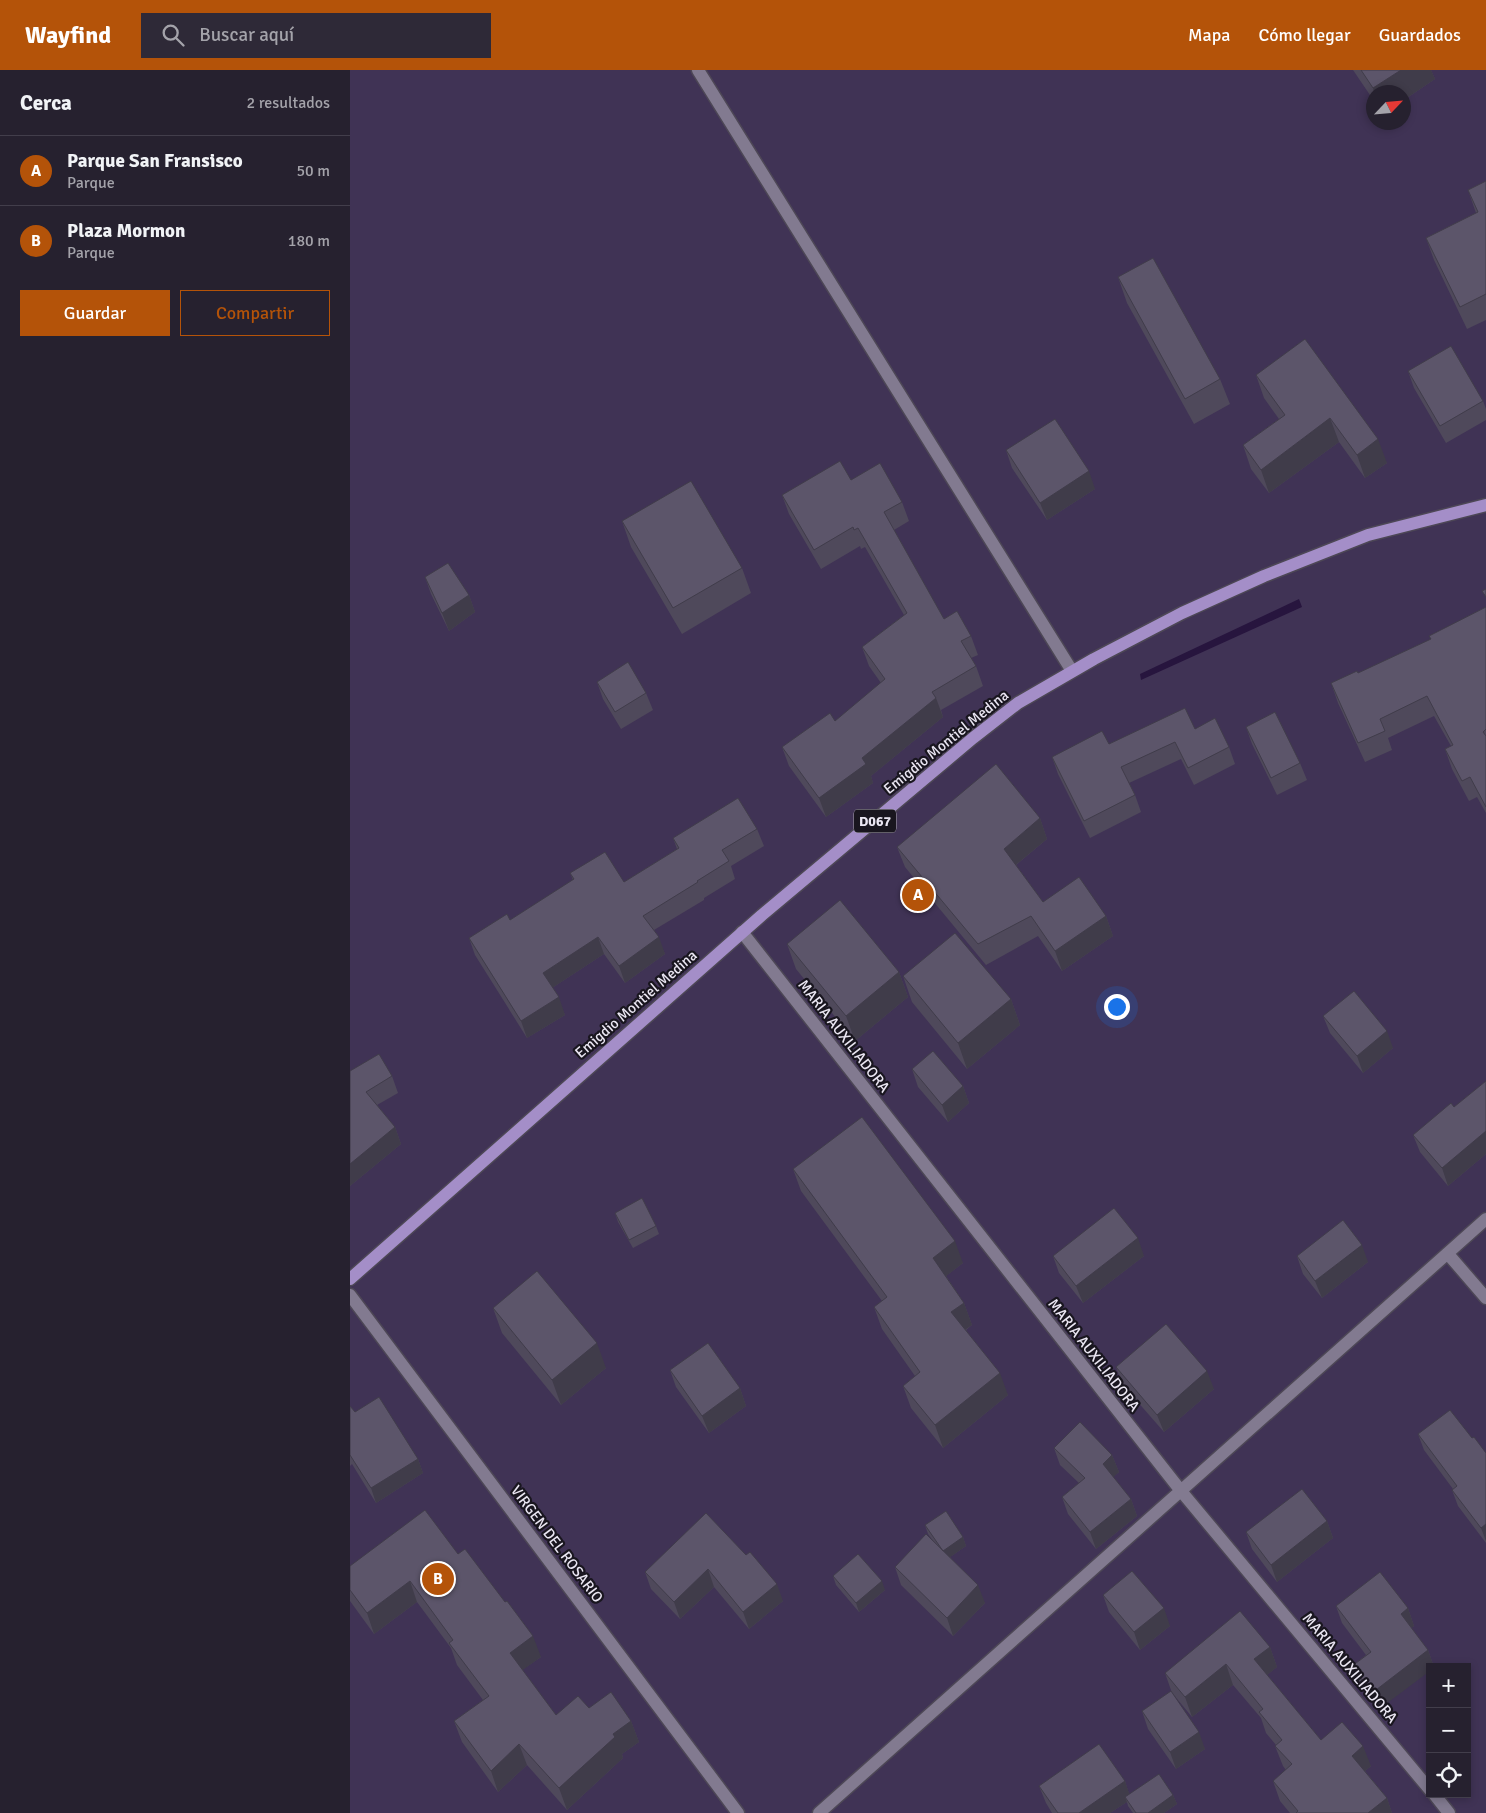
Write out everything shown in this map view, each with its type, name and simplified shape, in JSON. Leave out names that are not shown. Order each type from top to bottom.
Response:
[{"type":"main road","name":"Emigdio Montiel Medina","points":[[350,1279],[780,899],[973,738],[1018,703],[1072,671],[1182,613],[1235,588],[1368,535],[1486,504]]},
{"type":"street","points":[[698,70],[1072,671]]},
{"type":"street","name":"MARIA AUXILIADORA","points":[[742,932],[1181,1491],[1426,1785]]},
{"type":"street","points":[[819,1813],[1486,1219]]},
{"type":"street","points":[[1448,1254],[1486,1298]]},
{"type":"street","name":"VIRGEN DEL ROSARIO","points":[[350,1295],[738,1813]]},
{"type":"street","points":[[1437,1798],[1449,1813]]},
{"type":"shaded area","points":[[350,70],[1486,70],[1486,1813],[350,1813]]},
{"type":"shaded area","points":[[1299,599],[1302,607],[1141,680],[1140,674]]},
{"type":"building","points":[[1361,70],[1401,70],[1378,85],[1371,85]]},
{"type":"building","points":[[1486,181],[1486,294],[1460,307],[1426,238],[1478,212],[1468,190]]},
{"type":"building","points":[[1153,258],[1220,379],[1185,399],[1118,277]]},
{"type":"building","points":[[1305,339],[1378,439],[1357,455],[1330,418],[1261,470],[1243,445],[1285,415],[1256,375]]},
{"type":"building","points":[[1451,346],[1483,401],[1440,426],[1408,371]]},
{"type":"building","points":[[1055,419],[1089,471],[1040,503],[1006,450]]},
{"type":"building","points":[[840,461],[851,480],[880,463],[902,502],[884,512],[944,619],[957,611],[971,636],[961,641],[976,666],[932,692],[936,698],[862,758],[866,764],[819,798],[782,747],[830,713],[835,721],[885,679],[862,647],[907,613],[858,528],[854,530],[853,527],[814,550],[782,495]]},
{"type":"building","points":[[691,481],[742,568],[673,608],[622,521]]},
{"type":"building","points":[[448,563],[469,595],[442,613],[425,577]]},
{"type":"building","points":[[1486,589],[1486,597],[1482,591]]},
{"type":"building","points":[[1486,607],[1486,729],[1483,732],[1486,736],[1486,807],[1470,777],[1462,781],[1445,749],[1453,745],[1427,696],[1380,719],[1385,731],[1358,743],[1331,683],[1357,671],[1358,673],[1431,639],[1429,636]]},
{"type":"building","points":[[628,662],[646,693],[615,712],[597,682]]},
{"type":"building","points":[[1185,708],[1195,729],[1215,718],[1229,747],[1188,768],[1175,742],[1121,767],[1135,795],[1084,821],[1052,757],[1102,731],[1109,744]]},
{"type":"building","points":[[1275,712],[1300,763],[1271,778],[1246,727]]},
{"type":"building","points":[[996,764],[1040,818],[1004,849],[1043,902],[1079,877],[1106,916],[1055,951],[1031,916],[978,944],[897,847]]},
{"type":"building","points":[[738,798],[757,829],[722,850],[729,861],[643,916],[659,937],[619,966],[598,937],[543,973],[559,997],[521,1021],[469,938],[507,914],[510,920],[574,879],[570,873],[605,852],[624,882],[679,848],[673,838]]},
{"type":"building","points":[[840,900],[899,972],[846,1016],[787,944]]},
{"type":"building","points":[[955,933],[1011,999],[958,1043],[903,976]]},
{"type":"building","points":[[1354,991],[1387,1031],[1357,1056],[1323,1016]]},
{"type":"building","points":[[933,1051],[963,1086],[942,1105],[912,1069]]},
{"type":"building","points":[[379,1054],[392,1076],[366,1092],[395,1127],[350,1164],[350,1071]]},
{"type":"building","points":[[1486,1081],[1486,1131],[1442,1168],[1413,1135],[1451,1103],[1454,1107]]},
{"type":"building","points":[[862,1117],[955,1241],[933,1258],[964,1303],[951,1312],[1000,1373],[935,1425],[903,1386],[920,1372],[874,1307],[887,1297],[793,1169]]},
{"type":"building","points":[[642,1198],[656,1226],[629,1240],[615,1213]]},
{"type":"building","points":[[1114,1208],[1138,1238],[1076,1286],[1053,1256]]},
{"type":"building","points":[[1343,1220],[1362,1245],[1315,1281],[1297,1256]]},
{"type":"building","points":[[537,1271],[597,1343],[552,1380],[493,1308]]},
{"type":"building","points":[[1166,1324],[1207,1371],[1157,1415],[1116,1367]]},
{"type":"building","points":[[708,1343],[740,1388],[702,1416],[670,1370]]},
{"type":"building","points":[[379,1397],[418,1459],[371,1488],[350,1455],[350,1406],[355,1412]]},
{"type":"building","points":[[1450,1410],[1486,1453],[1486,1524],[1481,1528],[1452,1490],[1457,1486],[1418,1434]]},
{"type":"building","points":[[1080,1422],[1112,1455],[1103,1464],[1131,1499],[1090,1532],[1062,1497],[1085,1478],[1054,1448]]},
{"type":"building","points":[[1302,1489],[1327,1521],[1271,1565],[1246,1532]]},
{"type":"building","points":[[425,1510],[458,1554],[465,1549],[533,1636],[510,1653],[556,1715],[578,1696],[589,1708],[611,1692],[631,1721],[613,1734],[615,1737],[559,1788],[519,1744],[491,1771],[454,1721],[489,1696],[449,1643],[453,1640],[410,1581],[367,1613],[350,1590],[350,1566]]},
{"type":"building","points":[[946,1511],[963,1537],[943,1551],[925,1525]]},
{"type":"building","points":[[706,1513],[746,1555],[750,1552],[777,1584],[743,1612],[708,1569],[674,1602],[645,1572]]},
{"type":"building","points":[[926,1534],[978,1585],[947,1618],[895,1567]]},
{"type":"building","points":[[858,1554],[882,1581],[856,1603],[833,1576]]},
{"type":"building","points":[[1132,1571],[1164,1608],[1134,1632],[1103,1595]]},
{"type":"building","points":[[1380,1572],[1408,1608],[1401,1614],[1428,1650],[1372,1693],[1352,1666],[1371,1652],[1336,1606]]},
{"type":"building","points":[[1240,1611],[1270,1647],[1254,1659],[1321,1740],[1342,1722],[1363,1746],[1352,1756],[1387,1798],[1368,1813],[1296,1813],[1298,1811],[1273,1781],[1292,1764],[1275,1746],[1282,1740],[1259,1712],[1263,1709],[1226,1664],[1185,1697],[1165,1673]]},
{"type":"building","points":[[1171,1691],[1199,1732],[1170,1752],[1142,1711]]},
{"type":"building","points":[[1099,1744],[1125,1781],[1079,1813],[1058,1813],[1039,1786]]},
{"type":"building","points":[[1159,1774],[1173,1795],[1148,1813],[1136,1813],[1125,1797]]},
{"type":"place","name":"Parque San Fransisco","points":[[918,895]]},
{"type":"place","name":"Plaza Mormon","points":[[438,1579]]}]
